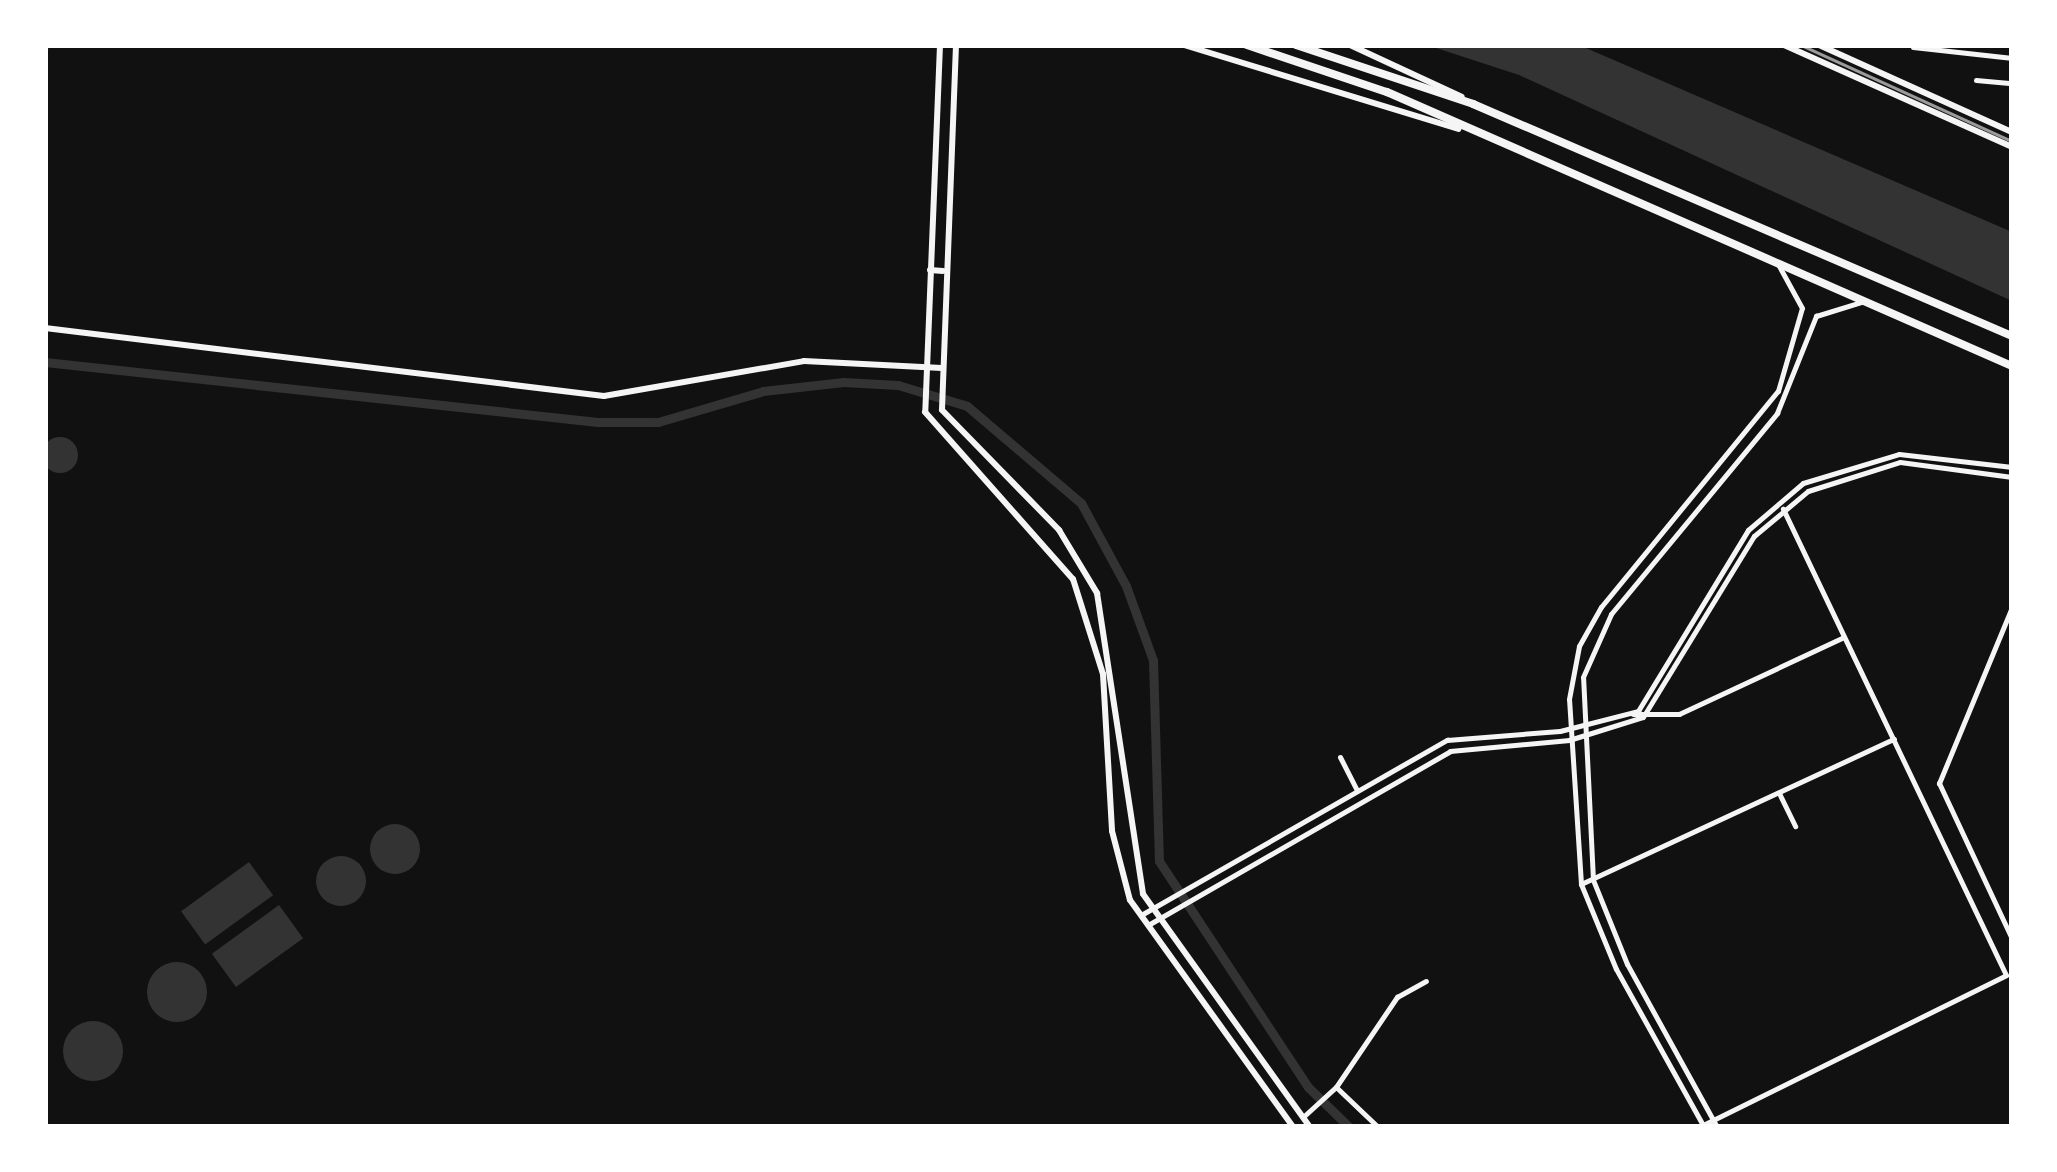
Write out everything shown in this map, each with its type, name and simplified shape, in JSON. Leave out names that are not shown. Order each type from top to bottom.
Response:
[{"type":"highway","points":[[1247,45],[1387,92],[1458,129],[2012,366]]},
{"type":"highway","points":[[1296,45],[1473,104],[2012,336]]},
{"type":"main road","points":[[940,45],[924,403],[956,454],[1044,540],[1088,616],[1103,674],[1112,832],[1140,915],[1294,1127]]},
{"type":"main road","points":[[956,45],[943,271],[942,410],[1059,530],[1097,593],[1119,698],[1125,816],[1152,908],[1294,1104],[1306,1115],[1310,1127]]},
{"type":"main road","points":[[1184,45],[1458,129]]},
{"type":"main road","points":[[1350,45],[1473,104]]},
{"type":"main road","points":[[1784,45],[2012,147]]},
{"type":"main road","points":[[1818,45],[2012,132]]},
{"type":"main road","points":[[930,270],[943,271]]},
{"type":"main road","points":[[45,328],[604,396],[787,362],[926,372],[942,368]]},
{"type":"main road","points":[[1283,1111],[1294,1104]]},
{"type":"street","points":[[1912,47],[2012,58]]},
{"type":"street","points":[[1976,80],[2012,83]]},
{"type":"street","points":[[1778,266],[1801,317],[1769,408],[1642,556],[1579,646],[1568,728],[1581,884],[1629,993],[1703,1126],[1715,1124],[2006,975],[1779,501]]},
{"type":"street","points":[[1801,317],[1812,321],[1860,302]]},
{"type":"street","points":[[1715,1124],[1640,987],[1593,880],[1581,724],[1590,650],[1651,563],[1778,413],[1812,321]]},
{"type":"street","points":[[1634,714],[1748,530],[1779,501],[1833,470],[1900,454],[2012,467]]},
{"type":"street","points":[[1643,717],[1746,548],[1783,509],[1836,478],[1900,462],[2012,477]]},
{"type":"street","points":[[1694,493],[1703,500]]},
{"type":"street","points":[[1642,556],[1651,563]]},
{"type":"street","points":[[2012,607],[1939,784],[2012,940]]},
{"type":"street","points":[[1140,915],[1194,881],[1296,842],[1358,804],[1468,748],[1570,740],[1643,717],[1679,714],[1844,636]]},
{"type":"street","points":[[1148,924],[1229,868],[1355,792],[1467,736],[1568,728],[1634,714],[1643,717]]},
{"type":"street","points":[[1467,736],[1468,748]]},
{"type":"street","points":[[1581,884],[1894,739]]},
{"type":"street","points":[[1340,757],[1358,804]]},
{"type":"street","points":[[1779,793],[1795,826]]},
{"type":"street","points":[[1290,832],[1296,842]]},
{"type":"street","points":[[1306,1115],[1335,1087],[1397,997],[1426,980]]},
{"type":"street","points":[[1629,993],[1640,987]]},
{"type":"street","points":[[1335,1087],[1378,1127]]},
{"type":"shaded area","points":[[1427,45],[1579,45],[2012,232],[2012,301],[1519,75]]},
{"type":"shaded area","points":[[60,437],[73,442],[78,455],[73,468],[60,473],[47,468],[42,455],[47,442]]},
{"type":"shaded area","points":[[395,824],[413,831],[420,849],[413,867],[395,874],[377,867],[370,849],[377,831]]},
{"type":"shaded area","points":[[341,856],[359,863],[366,881],[359,899],[341,906],[323,899],[316,881],[323,863]]},
{"type":"shaded area","points":[[249,862],[273,895],[205,945],[181,911]]},
{"type":"shaded area","points":[[279,905],[303,938],[236,987],[212,954]]},
{"type":"shaded area","points":[[177,962],[198,971],[207,992],[198,1013],[177,1022],[156,1013],[147,992],[156,971]]},
{"type":"shaded area","points":[[93,1021],[114,1030],[123,1051],[114,1072],[93,1081],[72,1072],[63,1051],[72,1030]]},
{"type":"waterway","points":[[45,54],[47,45]]},
{"type":"waterway","points":[[45,362],[598,422],[658,422],[763,391],[843,382],[898,385],[967,406],[1081,503],[1126,586],[1153,660],[1159,861],[1308,1087],[1349,1127]]},
{"type":"railway","points":[[1801,45],[2012,141]]}]
